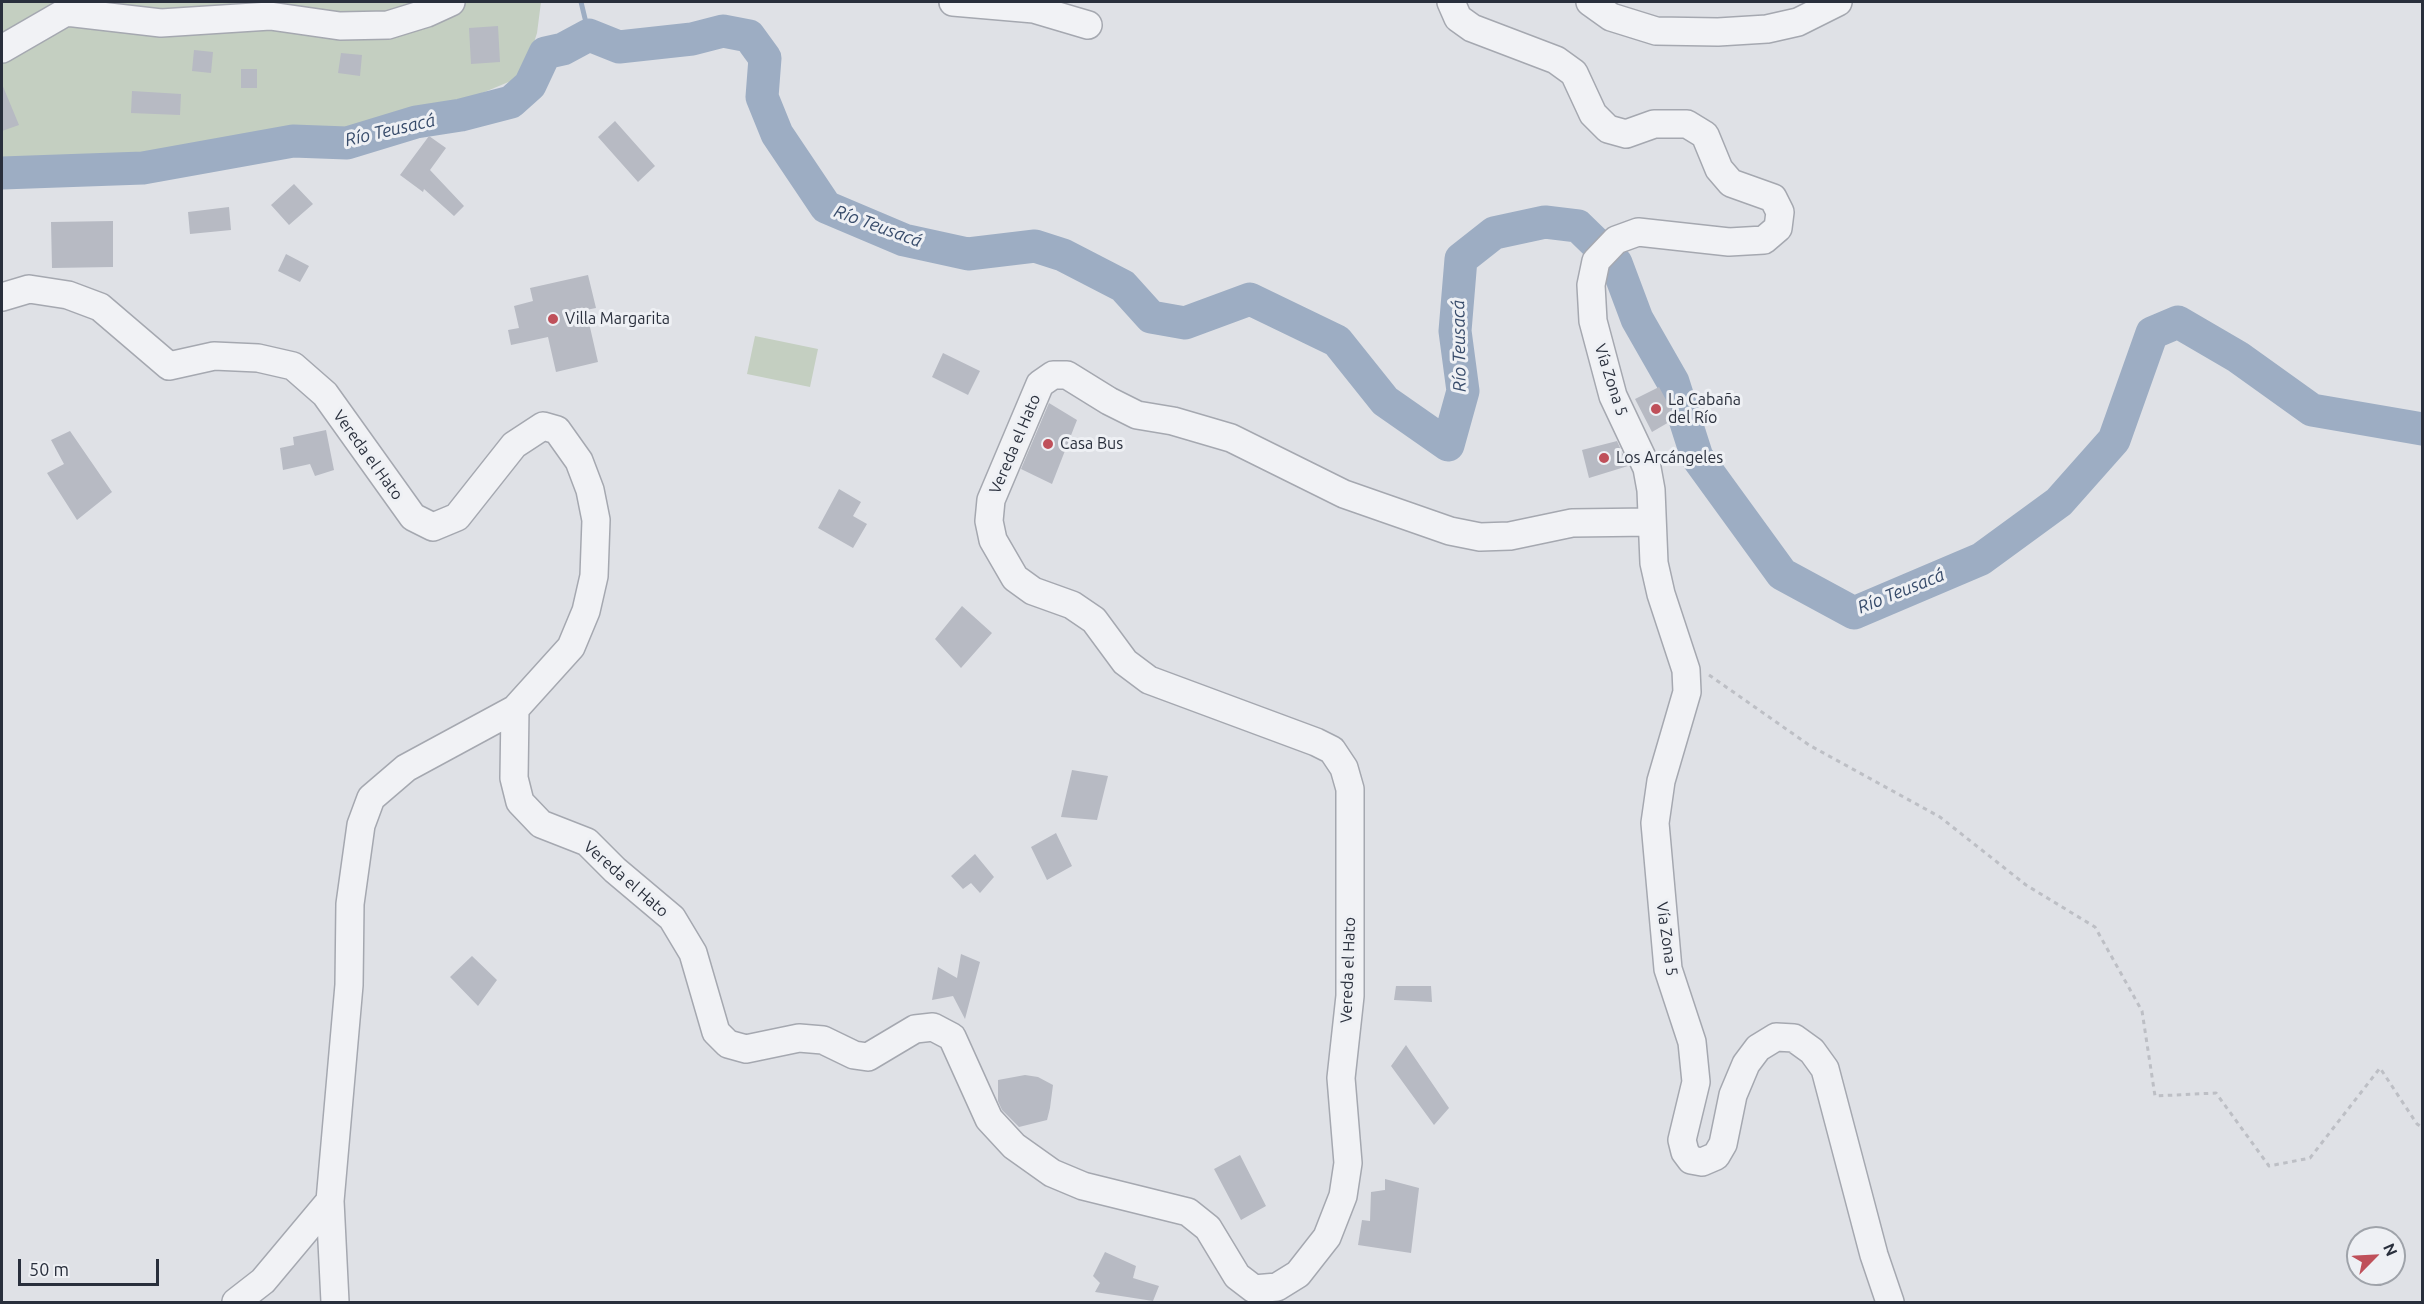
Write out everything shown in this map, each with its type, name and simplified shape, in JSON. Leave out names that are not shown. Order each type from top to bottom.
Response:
[{"type":"street","points":[[2,49],[66,12],[161,23],[270,16],[340,26],[388,25],[427,13],[451,2]]},
{"type":"street","points":[[953,2],[1034,9],[1088,26]]},
{"type":"street","name":"Vía Zona 5","points":[[1451,2],[1458,18],[1472,28],[1556,60],[1574,73],[1593,114],[1608,129],[1626,134],[1654,124],[1687,123],[1705,135],[1719,169],[1731,183],[1773,198],[1780,212],[1778,228],[1764,240],[1729,242],[1638,232],[1616,240],[1596,261],[1591,285],[1593,321],[1614,396],[1647,468],[1651,490],[1654,563],[1661,594],[1686,670],[1687,692],[1661,781],[1655,822],[1668,969],[1692,1042],[1696,1082],[1682,1140],[1685,1152],[1691,1160],[1702,1162],[1716,1156],[1723,1144],[1733,1095],[1746,1064],[1758,1048],[1776,1038],[1794,1038],[1803,1044],[1812,1051],[1825,1070],[1874,1255],[1890,1302]]},
{"type":"street","points":[[1590,2],[1611,17],[1656,31],[1718,32],[1767,29],[1798,22],[1838,2]]},
{"type":"street","name":"Vereda el Hato","points":[[2,297],[29,289],[68,295],[100,307],[170,366],[214,356],[258,358],[293,366],[325,394],[413,517],[433,527],[457,517],[514,445],[543,426],[558,430],[579,461],[590,490],[596,520],[594,576],[585,611],[571,646],[515,709],[406,768],[372,798],[361,825],[350,904],[349,985],[330,1201],[335,1302]]},
{"type":"street","name":"Vereda el Hato","points":[[515,709],[514,778],[520,802],[541,824],[587,842],[615,870],[672,918],[693,953],[717,1032],[728,1044],[746,1049],[799,1038],[823,1040],[855,1055],[868,1057],[915,1029],[933,1027],[952,1037],[989,1119],[1014,1146],[1052,1173],[1083,1186],[1188,1212],[1208,1228],[1237,1276],[1254,1289],[1277,1287],[1298,1274],[1327,1237],[1343,1196],[1348,1163],[1341,1078],[1350,996],[1350,789],[1344,768],[1332,750],[1149,680],[1125,662],[1094,620],[1072,605],[1033,591],[1015,578],[993,540],[989,521],[991,500],[1040,384],[1053,375],[1067,375],[1108,401],[1137,415],[1173,421],[1232,438],[1344,494],[1450,531],[1480,537],[1510,536],[1572,523],[1651,522]]},
{"type":"street","points":[[236,1302],[263,1281],[330,1201]]},
{"type":"path","points":[[1681,654],[1809,745],[1940,817],[2026,885],[2096,927],[2142,1011],[2155,1096],[2216,1093],[2269,1166],[2310,1158],[2380,1068],[2417,1124],[2422,1127]]},
{"type":"green space","points":[[2,2],[541,2],[537,33],[523,76],[434,113],[363,125],[290,158],[238,148],[2,176]]},
{"type":"green space","points":[[755,336],[818,349],[810,387],[747,374]]},
{"type":"building","points":[[498,26],[500,62],[471,64],[469,28]]},
{"type":"building","points":[[194,50],[213,52],[211,73],[192,71]]},
{"type":"building","points":[[341,53],[362,55],[360,76],[338,73]]},
{"type":"building","points":[[241,69],[257,69],[257,88],[241,88]]},
{"type":"building","points":[[2,84],[19,125],[2,131]]},
{"type":"building","points":[[132,91],[181,94],[180,115],[131,113]]},
{"type":"building","points":[[615,121],[655,166],[638,182],[598,137]]},
{"type":"building","points":[[429,136],[446,148],[430,170],[464,206],[454,216],[424,189],[423,192],[400,175]]},
{"type":"building","points":[[294,184],[313,204],[289,225],[271,205]]},
{"type":"building","points":[[229,207],[231,230],[190,234],[188,212]]},
{"type":"building","points":[[113,221],[113,267],[52,268],[51,222]]},
{"type":"building","points":[[286,254],[309,266],[300,282],[278,271]]},
{"type":"building","name":"Villa Margarita","points":[[588,275],[596,308],[586,310],[598,362],[556,372],[548,337],[511,345],[508,330],[519,328],[514,306],[533,301],[530,288]]},
{"type":"building","points":[[943,353],[980,371],[968,395],[932,377]]},
{"type":"building","name":"La Cabaña del Río","points":[[1659,387],[1676,418],[1652,432],[1635,399]]},
{"type":"building","name":"Casa Bus","points":[[1049,403],[1077,420],[1052,484],[1021,469]]},
{"type":"building","points":[[326,430],[334,470],[315,476],[310,464],[283,470],[280,448],[294,445],[293,437]]},
{"type":"building","points":[[70,431],[112,492],[77,520],[47,473],[64,464],[51,440]]},
{"type":"building","name":"Los Arcángeles","points":[[1617,441],[1628,466],[1589,478],[1582,450]]},
{"type":"building","points":[[839,489],[861,502],[853,516],[867,524],[853,548],[818,528]]},
{"type":"building","points":[[962,606],[992,633],[961,668],[935,639]]},
{"type":"building","points":[[1072,770],[1108,776],[1097,820],[1061,817]]},
{"type":"building","points":[[1056,833],[1072,866],[1047,880],[1031,847]]},
{"type":"building","points":[[975,854],[994,877],[980,893],[971,883],[963,889],[951,876]]},
{"type":"building","points":[[961,954],[980,962],[965,1019],[953,996],[932,1000],[938,967],[957,978]]},
{"type":"building","points":[[472,956],[497,980],[478,1006],[450,977]]},
{"type":"building","points":[[1396,986],[1431,986],[1432,1002],[1394,1000]]},
{"type":"building","points":[[1406,1045],[1449,1108],[1434,1125],[1391,1066]]},
{"type":"building","points":[[1025,1075],[1038,1077],[1053,1085],[1047,1120],[1019,1127],[1002,1110],[998,1101],[998,1080]]},
{"type":"building","points":[[1240,1155],[1266,1206],[1241,1220],[1214,1169]]},
{"type":"building","points":[[1385,1179],[1419,1188],[1411,1253],[1358,1245],[1362,1220],[1370,1221],[1371,1192],[1385,1190]]},
{"type":"building","points":[[1105,1252],[1136,1266],[1133,1278],[1159,1286],[1153,1301],[1095,1292],[1100,1283],[1093,1276]]},
{"type":"waterway","points":[[581,2],[589,35]]},
{"type":"waterway","name":"Río Teusacá","points":[[2,173],[143,168],[293,141],[347,143],[416,122],[461,115],[511,102],[530,85],[545,53],[563,49],[589,35],[619,47],[692,39],[723,31],[749,36],[765,58],[762,97],[777,134],[826,207],[904,240],[968,254],[1035,246],[1063,255],[1123,286],[1151,317],[1185,323],[1250,299],[1337,341],[1385,401],[1448,445],[1463,391],[1455,331],[1461,259],[1494,233],[1545,222],[1578,226],[1616,263],[1637,319],[1673,382],[1697,457],[1782,574],[1854,613],[1981,559],[2059,502],[2114,440],[2152,333],[2178,322],[2238,357],[2312,410],[2422,429]]},
{"type":"place","name":"Villa Margarita","points":[[553,319]]},
{"type":"place","name":"La Cabaña del Río","points":[[1656,409]]},
{"type":"place","name":"Casa Bus","points":[[1048,444]]},
{"type":"place","name":"Los Arcángeles","points":[[1604,458]]}]
